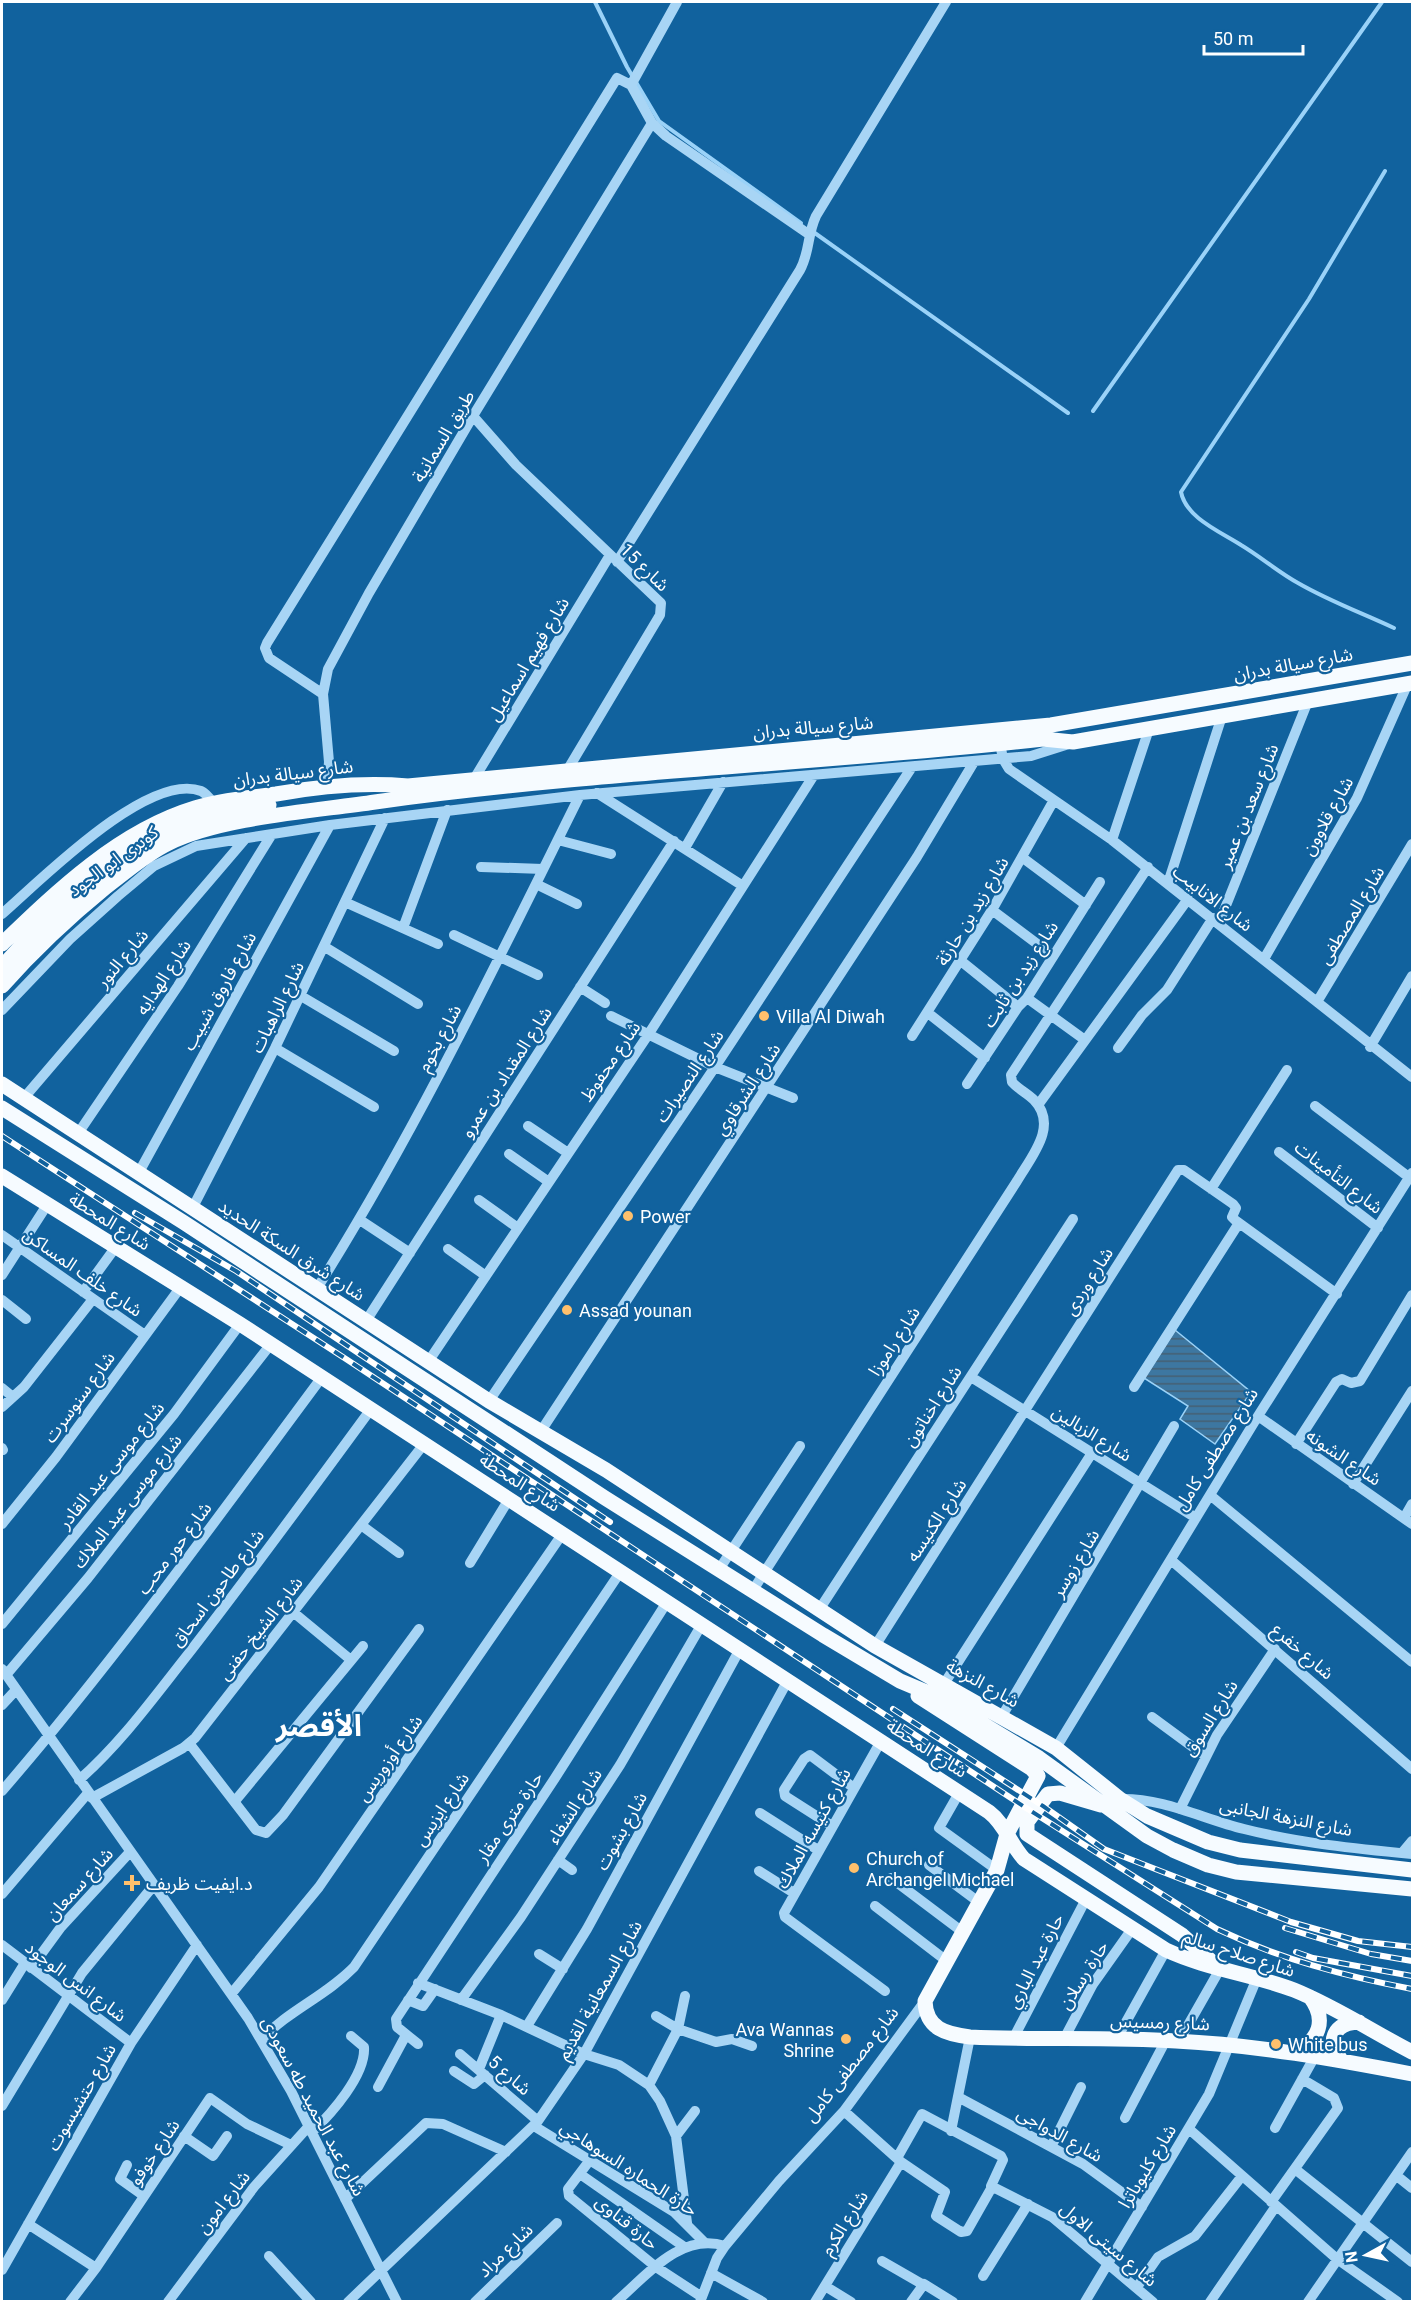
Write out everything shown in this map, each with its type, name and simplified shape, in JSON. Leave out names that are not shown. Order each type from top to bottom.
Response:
[{"type":"main road","name":"شارع سيالة بدران","points":[[413,791],[474,779],[568,769],[1050,725],[1413,663]]},
{"type":"main road","name":"شارع سيالة بدران","points":[[2,944],[110,851],[161,821],[214,804],[327,786],[380,783],[413,791],[548,782],[1043,739],[1072,742],[1410,683]]},
{"type":"main road","points":[[1261,690],[1271,707]]},
{"type":"main road","name":"كوبرى ابو الجود","points":[[2,967],[47,921],[114,864],[151,839],[175,827],[267,805],[413,791]]},
{"type":"main road","name":"كوبرى ابو الجود","points":[[2,986],[70,917],[122,874],[169,843],[207,830],[413,791]]},
{"type":"main road","name":"شارع شرق السكة الحديد","points":[[2,1084],[428,1362],[565,1445]]},
{"type":"main road","name":"شارع النزهة","points":[[2,1108],[18,1116],[605,1498],[900,1681],[938,1698],[995,1730],[1116,1803],[1177,1830],[1240,1850],[1413,1870]]},
{"type":"main road","name":"شارع المحطة","points":[[2,1176],[240,1324],[788,1680],[997,1818],[1006,1834]]},
{"type":"main road","points":[[565,1445],[605,1498]]},
{"type":"main road","name":"شارع النزهة","points":[[565,1445],[875,1646],[1056,1748],[1116,1803],[1147,1836],[1173,1851],[1208,1865],[1236,1872],[1413,1889]]},
{"type":"main road","name":"شارع مصطفى كامل","points":[[900,1681],[935,1708],[1036,1772],[1037,1781],[1006,1834],[997,1870],[925,2001]]},
{"type":"main road","points":[[1116,1803],[1054,1792],[1043,1798],[1027,1822],[1027,1834],[1182,1935],[1220,1969]]},
{"type":"main road","name":"شارع صلاح سالم","points":[[1006,1834],[1024,1859],[1166,1950],[1310,1997],[1413,2052]]},
{"type":"main road","points":[[1236,1872],[1240,1850]]},
{"type":"main road","points":[[1295,2051],[1306,2047],[1314,2039],[1319,2029],[1317,2006],[1310,1997]]},
{"type":"main road","name":"شارع رمسيس","points":[[925,2001],[927,2015],[936,2027],[949,2034],[1013,2039],[1172,2040],[1230,2044],[1295,2051],[1413,2074]]},
{"type":"main road","points":[[1341,2060],[1332,2043],[1334,2033],[1340,2026],[1359,2022]]},
{"type":"street","points":[[631,85],[677,2]]},
{"type":"street","points":[[323,694],[269,658],[265,648],[267,643],[617,78],[631,85],[652,123],[666,136],[807,233],[946,2]]},
{"type":"street","name":"طريق السمانية","points":[[327,786],[329,762],[323,694],[328,669],[369,592],[473,416],[652,123]]},
{"type":"street","name":"شارع فهيم اسماعيل","points":[[474,779],[803,265],[809,246],[807,233]]},
{"type":"street","name":"شارع 15","points":[[473,416],[516,465],[613,559],[657,598],[662,609],[568,769]]},
{"type":"street","name":"شارع قلاوون","points":[[1264,959],[1357,798],[1410,683]]},
{"type":"street","name":"شارع سعد بن عمير","points":[[1118,1048],[1142,1015],[1167,990],[1216,921],[1308,701]]},
{"type":"street","points":[[1168,883],[1222,716]]},
{"type":"street","points":[[1112,840],[1149,729]]},
{"type":"street","name":"شارع سيالة بدران","points":[[2,1010],[70,939],[154,866],[196,846],[330,825],[597,793],[1003,759],[1045,753],[1072,742]]},
{"type":"street","points":[[1000,743],[1003,759]]},
{"type":"street","name":"شارع الانابيب","points":[[1003,759],[1018,776],[1148,867],[1370,1047],[1413,1077]]},
{"type":"street","name":"شارع الشرقاوي","points":[[541,1431],[917,858],[974,762]]},
{"type":"street","name":"شارع النصيرات","points":[[489,1401],[715,1067],[912,766]]},
{"type":"street","name":"شارع محفوظ","points":[[428,1362],[648,1035],[814,775]]},
{"type":"street","points":[[685,848],[723,782]]},
{"type":"street","name":"شارع سيالة بدران","points":[[2,914],[99,831],[145,800],[163,792],[182,789],[202,792],[214,804]]},
{"type":"street","points":[[597,793],[743,886]]},
{"type":"street","name":"شارع بخوم","points":[[316,1290],[360,1220],[500,957],[580,795]]},
{"type":"street","name":"شارع زيد بن حارثة","points":[[912,1036],[992,910],[1054,800]]},
{"type":"street","points":[[403,928],[447,810]]},
{"type":"street","name":"شارع الراهبات","points":[[192,1209],[301,996],[385,818]]},
{"type":"street","name":"شارع فاروق شبيب","points":[[138,1174],[330,825]]},
{"type":"street","name":"شارع الهدايه","points":[[77,1135],[178,987],[272,834]]},
{"type":"street","name":"شارع النور","points":[[23,1099],[246,838]]},
{"type":"street","points":[[558,840],[610,854]]},
{"type":"street","name":"شارع المقداد بن عمرو","points":[[366,1321],[674,841]]},
{"type":"street","name":"شارع المصطفى","points":[[1317,1002],[1413,844]]},
{"type":"street","points":[[1023,858],[1086,905]]},
{"type":"street","points":[[481,867],[543,869]]},
{"type":"street","points":[[1148,867],[1010,1078],[1038,1105],[1188,898]]},
{"type":"street","name":"شارع زيد بن ثابت","points":[[967,1084],[1018,1007],[1027,998],[1100,882]]},
{"type":"street","points":[[536,884],[577,904]]},
{"type":"street","points":[[346,903],[438,944]]},
{"type":"street","points":[[992,910],[1052,955]]},
{"type":"street","points":[[454,935],[538,975]]},
{"type":"street","points":[[325,947],[418,1004]]},
{"type":"street","points":[[961,961],[1018,1007]]},
{"type":"street","points":[[1370,1047],[1413,976]]},
{"type":"street","points":[[580,987],[605,1003]]},
{"type":"street","points":[[301,996],[394,1051]]},
{"type":"street","points":[[1027,998],[1085,1040]]},
{"type":"street","points":[[928,1013],[985,1058]]},
{"type":"street","points":[[611,1016],[715,1067],[794,1098]]},
{"type":"street","points":[[275,1048],[374,1107]]},
{"type":"street","points":[[1287,1070],[1211,1189],[1235,1206],[1232,1216],[1239,1223],[1337,1294]]},
{"type":"street","name":"شارع راموزا","points":[[753,1590],[1017,1181],[1044,1130],[1044,1119],[1038,1105]]},
{"type":"street","points":[[1315,1106],[1411,1175]]},
{"type":"street","points":[[528,1126],[568,1154]]},
{"type":"street","name":"شارع التأمينات","points":[[1279,1152],[1378,1228]]},
{"type":"street","points":[[509,1154],[549,1182]]},
{"type":"street","name":"شارع وردى","points":[[1025,1411],[1179,1168],[1211,1189]]},
{"type":"street","name":"شارع مصطفى كامل","points":[[1056,1748],[1258,1416],[1411,1175]]},
{"type":"street","points":[[479,1200],[518,1228]]},
{"type":"street","points":[[2,1275],[47,1205]]},
{"type":"street","name":"شارع اخناتون","points":[[819,1610],[1073,1219]]},
{"type":"street","points":[[360,1220],[410,1253]]},
{"type":"street","points":[[1134,1387],[1239,1223]]},
{"type":"street","name":"شارع خلف المساكن","points":[[2,1235],[145,1335]]},
{"type":"street","points":[[2,1407],[24,1387],[88,1295],[115,1248]]},
{"type":"street","points":[[448,1249],[486,1276]]},
{"type":"street","name":"شارع سنوسرت","points":[[2,1524],[56,1457],[180,1287]]},
{"type":"street","points":[[1296,1444],[1336,1382],[1342,1379],[1351,1383],[1360,1381],[1413,1295]]},
{"type":"street","points":[[2,1300],[26,1319]]},
{"type":"street","name":"شارع موسى عبد القادر","points":[[2,1624],[174,1414],[240,1324]]},
{"type":"street","name":"شارع موسى عبد الملاك","points":[[4,1672],[88,1578],[271,1344]]},
{"type":"street","name":"شارع حور محب","points":[[2,1791],[49,1737],[184,1563],[322,1377]]},
{"type":"street","name":"شارع الزبالين","points":[[970,1377],[1196,1518]]},
{"type":"street","points":[[2,1388],[13,1397]]},
{"type":"street","points":[[1353,1484],[1413,1391]]},
{"type":"street","name":"شارع طاحون اسحاق","points":[[79,1780],[120,1741],[138,1719],[239,1588],[371,1409]]},
{"type":"street","name":"شارع الكنيسه","points":[[875,1646],[1025,1411]]},
{"type":"street","name":"شارع الشونه","points":[[1258,1416],[1408,1521]]},
{"type":"street","name":"شارع زوسر","points":[[1002,1716],[1174,1426]]},
{"type":"street","name":"شارع الشيخ حفنى","points":[[90,1796],[189,1743],[424,1443]]},
{"type":"street","points":[[720,1568],[800,1446]]},
{"type":"street","points":[[944,1684],[1092,1453]]},
{"type":"street","points":[[1210,1495],[1413,1662]]},
{"type":"street","points":[[470,1563],[509,1499]]},
{"type":"street","points":[[1408,1521],[1413,1504]]},
{"type":"street","points":[[362,1525],[399,1553]]},
{"type":"street","name":"شارع أوزوريس","points":[[232,1993],[319,1887],[562,1533]]},
{"type":"street","name":"شارع خفرع","points":[[1171,1560],[1413,1769]]},
{"type":"street","name":"شارع ايزيس","points":[[262,2039],[276,2024],[328,1991],[354,1967],[621,1571]]},
{"type":"street","name":"حارة مترى مقار","points":[[406,2035],[395,2023],[418,1983],[555,1778],[668,1602]]},
{"type":"street","points":[[293,1612],[351,1660]]},
{"type":"street","name":"شارع الشفاء","points":[[461,2000],[620,1766],[702,1624]]},
{"type":"street","points":[[189,1743],[256,1830],[262,1834],[269,1831],[419,1629]]},
{"type":"street","points":[[235,1802],[363,1646]]},
{"type":"street","name":"شارع بشوت","points":[[527,2026],[563,1969],[740,1649]]},
{"type":"street","name":"شارع السوق","points":[[1180,1809],[1205,1756],[1232,1711],[1275,1649]]},
{"type":"street","name":"شارع عبد الحميد طه سعودى","points":[[4,1672],[232,1993],[262,2039],[311,2129],[397,2301]]},
{"type":"street","name":"شارع السمعانية القديم","points":[[348,2301],[536,2123],[584,2054],[788,1680]]},
{"type":"street","points":[[2,1706],[16,1690]]},
{"type":"street","points":[[1152,1717],[1205,1756]]},
{"type":"street","name":"شارع كنيسه الملاك","points":[[881,1741],[794,1893],[784,1917],[885,1991]]},
{"type":"street","points":[[832,1826],[785,1796],[784,1790],[804,1759],[810,1755],[854,1788]]},
{"type":"street","points":[[959,1793],[939,1828],[997,1870]]},
{"type":"street","points":[[2,1894],[90,1796]]},
{"type":"street","name":"شارع النزهة الجانبى","points":[[1116,1803],[1151,1800],[1248,1830],[1407,1853]]},
{"type":"street","points":[[760,1813],[818,1850]]},
{"type":"street","points":[[1407,1853],[1413,1841]]},
{"type":"street","name":"شارع سمعان","points":[[2,2000],[28,1965],[130,1852]]},
{"type":"street","points":[[558,1860],[572,1870]]},
{"type":"street","points":[[929,1866],[980,1903]]},
{"type":"street","points":[[759,1871],[794,1893]]},
{"type":"street","points":[[891,1878],[964,1933]]},
{"type":"street","points":[[2,2106],[67,1996],[90,1962],[154,1885]]},
{"type":"street","name":"حارة عبد الباري","points":[[1013,2039],[1086,1899]]},
{"type":"street","points":[[875,1906],[948,1962]]},
{"type":"street","name":"حارة رسلان","points":[[1064,2039],[1093,1984],[1132,1929]]},
{"type":"street","name":"شارع انس الوجود","points":[[2,1945],[131,2043]]},
{"type":"street","name":"شارع حتشبسوت","points":[[2,2270],[131,2043],[197,1946]]},
{"type":"street","points":[[1116,2040],[1166,1950]]},
{"type":"street","points":[[539,1954],[563,1969]]},
{"type":"street","points":[[1125,2118],[1172,2040],[1220,1969]]},
{"type":"street","name":"شارع كليوباترا","points":[[1085,2301],[1217,2078],[1257,1978]]},
{"type":"street","points":[[418,1983],[527,2026],[584,2054],[619,2065],[649,2085],[660,2101],[676,2136],[687,2223]]},
{"type":"street","points":[[408,2000],[423,2006],[435,1989]]},
{"type":"street","points":[[649,2085],[678,2028],[685,1995]]},
{"type":"street","name":"شارع مصطفى كامل","points":[[701,2299],[725,2246],[779,2181],[844,2111],[925,2001]]},
{"type":"street","points":[[454,2071],[474,2084],[482,2072],[501,2015]]},
{"type":"street","points":[[656,2016],[678,2028],[716,2042],[732,2039],[752,2046]]},
{"type":"street","points":[[378,2087],[406,2035],[418,2044]]},
{"type":"street","name":"شارع امون","points":[[168,2301],[254,2187],[291,2145],[338,2104],[357,2072],[364,2047],[351,2036]]},
{"type":"street","points":[[844,2111],[899,2160],[945,2192],[936,2216],[961,2232],[967,2230],[992,2187],[991,2183],[1002,2158],[951,2131],[970,2037]]},
{"type":"street","name":"شارع 5","points":[[460,2054],[536,2123]]},
{"type":"street","points":[[1275,2128],[1315,2056]]},
{"type":"street","points":[[1210,2301],[1295,2169],[1338,2108],[1334,2098],[1302,2079]]},
{"type":"street","points":[[1052,2145],[1081,2087]]},
{"type":"street","name":"شارع خوفو","points":[[70,2301],[96,2268],[212,2097],[238,2118],[291,2145]]},
{"type":"street","name":"شارع الدواجى","points":[[958,2097],[1052,2145],[1106,2179],[1142,2207]]},
{"type":"street","points":[[676,2136],[695,2110]]},
{"type":"street","name":"شارع الكرم","points":[[815,2301],[899,2160],[920,2116],[924,2115],[951,2131]]},
{"type":"street","points":[[345,2199],[426,2123],[443,2124],[506,2152]]},
{"type":"street","name":"حارة الحماره السوهاجي","points":[[536,2123],[687,2223],[704,2242]]},
{"type":"street","points":[[1188,2129],[1337,2259],[1398,2301]]},
{"type":"street","points":[[184,2136],[213,2156],[227,2136]]},
{"type":"street","points":[[1308,2301],[1413,2152]]},
{"type":"street","name":"حارة قناوى","points":[[590,2160],[568,2188],[569,2196],[656,2267],[701,2299]]},
{"type":"street","points":[[127,2165],[120,2179],[144,2196]]},
{"type":"street","points":[[1295,2169],[1413,2262]]},
{"type":"street","points":[[580,2174],[683,2246]]},
{"type":"street","points":[[1137,2287],[1158,2257],[1195,2236],[1242,2176]]},
{"type":"street","points":[[1397,2176],[1413,2188]]},
{"type":"street","name":"شارع سيتى الاول","points":[[992,2187],[1053,2217],[1153,2301]]},
{"type":"street","points":[[983,2276],[1028,2204]]},
{"type":"street","points":[[28,2223],[96,2268]]},
{"type":"street","name":"شارع مراد","points":[[475,2301],[557,2223]]},
{"type":"street","points":[[616,2301],[683,2246],[704,2242],[725,2246]]},
{"type":"street","points":[[269,2256],[311,2301]]},
{"type":"street","points":[[882,2261],[953,2301]]},
{"type":"street","points":[[711,2273],[763,2301]]},
{"type":"street","points":[[911,2301],[922,2284]]},
{"type":"street","points":[[825,2286],[851,2301]]},
{"type":"street","points":[[1377,2301],[1383,2291]]},
{"type":"water","points":[[1175,1330],[1251,1392],[1215,1444],[1180,1419],[1188,1406],[1144,1378]]},
{"type":"waterway","points":[[595,2],[627,67],[659,121],[801,223]]},
{"type":"waterway","points":[[1093,411],[1382,2]]},
{"type":"waterway","points":[[1385,171],[1309,299],[1181,492],[1184,501],[1197,517],[1291,579],[1322,596],[1394,628]]},
{"type":"waterway","points":[[812,231],[1068,413]]},
{"type":"railway","points":[[2,1136],[346,1359],[1023,1806],[1217,1929],[1288,1958],[1412,1989]]},
{"type":"railway","points":[[135,1213],[236,1271],[610,1522]]},
{"type":"railway","points":[[893,1709],[1043,1806],[1104,1849],[1291,1922],[1358,1941],[1412,1947]]},
{"type":"railway","points":[[1285,1928],[1371,1954],[1412,1961]]},
{"type":"railway","points":[[1296,1952],[1313,1958],[1412,1976]]},
{"type":"place","name":"Villa Al Diwah","points":[[764,1016]]},
{"type":"place","name":"Power","points":[[628,1216]]},
{"type":"place","name":"Assad younan","points":[[567,1310]]},
{"type":"place","name":"Church of Archangel Michael","points":[[854,1868]]},
{"type":"place","name":"د.ايفيت ظريف","points":[[132,1883]]},
{"type":"place","name":"Ava Wannas Shrine","points":[[846,2039]]},
{"type":"place","name":"White bus","points":[[1276,2044]]},
{"type":"district","name":"الأقصر","points":[[319,1725]]}]
